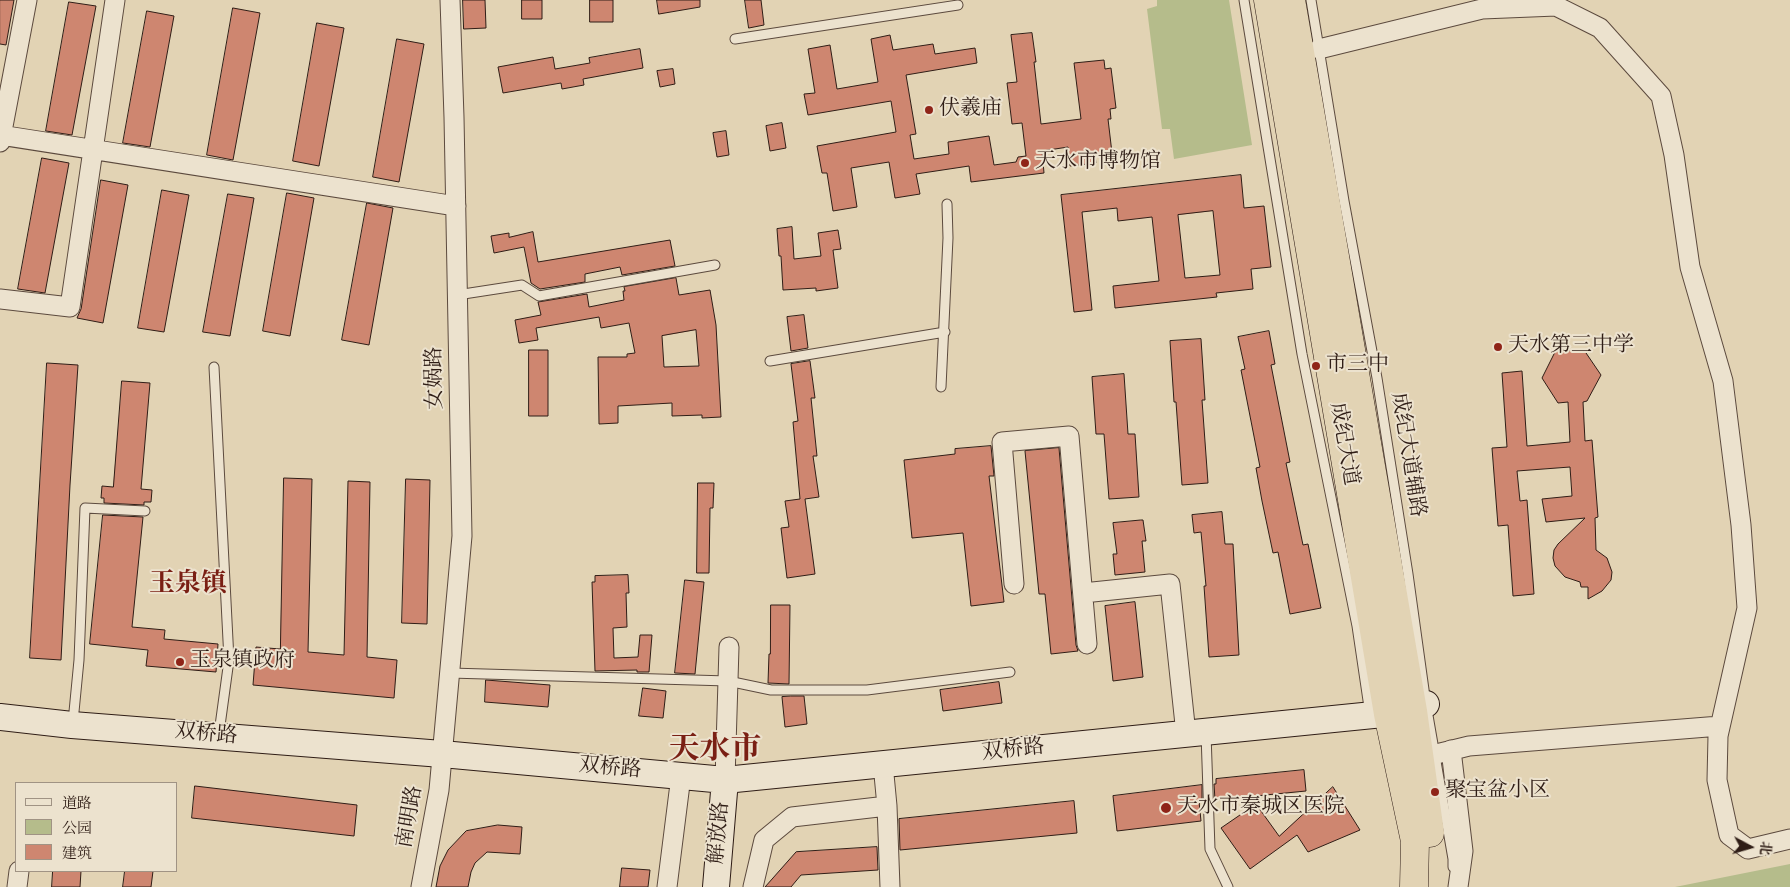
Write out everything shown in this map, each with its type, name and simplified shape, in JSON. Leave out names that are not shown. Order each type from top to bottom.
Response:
[{"type":"highway","name":"成纪大道","points":[[1268,0],[1399,711],[1435,754],[1429,887]]},
{"type":"highway","name":"成纪大道","points":[[1291,0],[1399,711],[1415,841],[1414,887]]},
{"type":"main road","name":"双桥路","points":[[0,717],[72,725],[442,754],[725,780],[1399,711]]},
{"type":"main road","name":"解放路","points":[[716,887],[725,780]]},
{"type":"street","points":[[27,0],[0,138],[93,150],[456,206]]},
{"type":"street","points":[[0,299],[70,307],[115,0]]},
{"type":"street","name":"女娲路","points":[[442,754],[462,536],[450,0]]},
{"type":"street","points":[[1319,49],[1482,9],[1556,6],[1600,28],[1661,96],[1674,155],[1690,268],[1723,381],[1741,525],[1747,608],[1718,736],[1716,780],[1729,835],[1748,849],[1790,839]]},
{"type":"street","points":[[1014,584],[1002,442],[1069,436],[1087,644]]},
{"type":"street","points":[[1082,593],[1170,584],[1196,733]]},
{"type":"street","points":[[725,780],[729,647]]},
{"type":"street","points":[[1458,887],[1462,851],[1435,754],[1469,746],[1720,726]]},
{"type":"street","name":"南明路","points":[[421,887],[439,790],[442,754]]},
{"type":"street","points":[[882,764],[887,806],[890,887]]},
{"type":"street","points":[[667,887],[681,776]]},
{"type":"street","points":[[754,887],[764,840],[792,817],[887,806]]},
{"type":"street","points":[[17,887],[19,872]]},
{"type":"lane","points":[[1244,0],[1302,354],[1357,626],[1399,711]]},
{"type":"lane","name":"成纪大道辅路","points":[[1311,0],[1346,210],[1377,378],[1408,574],[1399,711]]},
{"type":"lane","points":[[735,40],[958,5]]},
{"type":"lane","points":[[941,387],[948,238],[946,204]]},
{"type":"lane","points":[[457,295],[522,285],[539,296],[714,265]]},
{"type":"lane","points":[[770,361],[944,332]]},
{"type":"lane","points":[[214,367],[228,660],[219,736]]},
{"type":"lane","points":[[72,725],[79,660],[85,508],[146,511]]},
{"type":"lane","points":[[450,672],[728,681],[772,690],[867,690],[1010,672]]},
{"type":"lane","points":[[1196,733],[1210,850],[1228,887]]},
{"type":"lane","points":[[1435,754],[1454,859],[1450,887]]},
{"type":"green space","points":[[1157,0],[1229,0],[1252,145],[1174,159],[1170,129],[1162,129],[1147,9],[1157,6]]},
{"type":"green space","points":[[1790,864],[1790,887],[1675,887]]},
{"type":"building","points":[[0,0],[14,0],[6,45],[0,44]]},
{"type":"building","points":[[463,0],[485,0],[486,28],[464,29]]},
{"type":"building","points":[[522,0],[542,0],[542,19],[522,19]]},
{"type":"building","points":[[590,0],[613,0],[613,22],[590,22]]},
{"type":"building","points":[[657,0],[700,0],[700,7],[659,14]]},
{"type":"building","points":[[745,0],[761,0],[764,25],[749,28]]},
{"type":"building","points":[[69,2],[96,6],[72,135],[46,131]]},
{"type":"building","points":[[233,8],[260,13],[233,160],[207,155]]},
{"type":"building","points":[[147,11],[174,16],[150,147],[123,143]]},
{"type":"building","points":[[317,23],[344,28],[319,166],[293,161]]},
{"type":"building","points":[[1032,33],[1041,124],[1081,119],[1074,63],[1104,60],[1105,69],[1111,68],[1116,108],[1110,109],[1111,119],[1108,119],[1112,153],[1095,155],[1096,163],[1070,166],[1068,147],[1042,151],[1044,173],[971,182],[969,166],[916,174],[920,194],[895,198],[889,162],[851,168],[857,207],[833,211],[827,173],[822,173],[817,146],[896,132],[891,101],[808,115],[804,94],[815,93],[808,49],[830,45],[837,89],[878,82],[871,39],[890,35],[893,50],[933,44],[935,54],[975,48],[977,63],[906,75],[916,134],[910,135],[914,159],[949,154],[948,142],[989,136],[994,165],[1016,162],[1018,157],[1026,156],[1022,123],[1012,124],[1007,83],[1017,82],[1011,35]]},
{"type":"building","points":[[397,39],[424,44],[399,182],[373,177]]},
{"type":"building","points":[[640,49],[643,68],[583,79],[584,85],[562,89],[561,83],[503,93],[498,67],[553,57],[555,69],[590,63],[589,58]]},
{"type":"building","points":[[673,69],[675,84],[660,87],[657,71]]},
{"type":"building","points":[[782,123],[786,148],[770,151],[766,126]]},
{"type":"building","points":[[726,131],[729,155],[717,157],[713,133]]},
{"type":"building","points":[[42,158],[69,163],[45,293],[18,289]]},
{"type":"building","points":[[1241,175],[1244,208],[1264,206],[1271,267],[1251,269],[1253,289],[1216,293],[1217,297],[1115,308],[1113,286],[1159,281],[1152,217],[1118,221],[1117,208],[1082,212],[1092,310],[1074,312],[1061,195]],"holes":[[[1213,211],[1220,275],[1185,278],[1178,215]]]},
{"type":"building","points":[[101,180],[128,185],[103,323],[77,318],[81,309]]},
{"type":"building","points":[[162,190],[189,195],[164,332],[138,328]]},
{"type":"building","points":[[287,193],[314,198],[290,336],[263,331]]},
{"type":"building","points":[[228,194],[254,198],[230,336],[203,332]]},
{"type":"building","points":[[367,203],[393,208],[369,345],[342,340]]},
{"type":"building","points":[[792,227],[794,259],[821,256],[818,233],[838,230],[841,249],[833,250],[838,288],[816,291],[816,288],[783,290],[777,229]]},
{"type":"building","points":[[533,232],[538,262],[670,240],[675,266],[622,275],[620,267],[585,274],[585,282],[540,289],[531,283],[524,247],[494,253],[491,236],[509,233],[509,237]]},
{"type":"building","points":[[676,278],[679,295],[710,290],[716,325],[721,417],[702,418],[702,415],[672,416],[672,403],[618,406],[618,423],[599,424],[598,357],[627,357],[627,354],[635,353],[629,323],[601,328],[599,317],[536,328],[538,340],[519,343],[515,320],[541,315],[538,302],[587,294],[589,307],[624,300],[624,287]],"holes":[[[696,330],[699,366],[664,367],[662,336]]]},
{"type":"building","points":[[804,315],[808,348],[791,351],[787,317]]},
{"type":"building","points":[[1269,331],[1275,364],[1271,365],[1290,462],[1286,463],[1303,545],[1308,544],[1321,608],[1290,614],[1278,552],[1273,553],[1262,501],[1256,468],[1260,467],[1241,370],[1245,369],[1238,337]]},
{"type":"building","points":[[1201,339],[1205,400],[1202,400],[1208,483],[1182,485],[1170,341]]},
{"type":"building","points":[[529,350],[548,350],[548,416],[529,416]]},
{"type":"building","points":[[1584,350],[1601,375],[1587,401],[1583,402],[1585,441],[1592,440],[1598,517],[1595,518],[1596,550],[1607,558],[1612,572],[1611,580],[1602,591],[1588,599],[1588,587],[1581,587],[1580,582],[1565,577],[1555,566],[1554,550],[1585,518],[1546,522],[1542,499],[1572,496],[1570,467],[1517,471],[1520,501],[1527,500],[1534,594],[1513,596],[1508,525],[1498,526],[1492,448],[1507,447],[1502,373],[1522,371],[1527,446],[1570,442],[1568,402],[1558,403],[1542,378],[1555,352]]},
{"type":"building","points":[[810,361],[815,398],[811,398],[817,456],[813,456],[819,497],[805,499],[815,574],[787,578],[781,528],[789,527],[785,501],[800,499],[793,422],[798,421],[791,364]]},
{"type":"building","points":[[47,363],[78,365],[61,660],[30,658]]},
{"type":"building","points":[[1124,374],[1128,434],[1135,434],[1139,497],[1109,499],[1104,434],[1096,434],[1092,377]]},
{"type":"building","points":[[122,381],[150,383],[141,489],[152,490],[151,502],[144,502],[144,505],[104,503],[104,498],[101,498],[102,486],[113,487]]},
{"type":"building","points":[[991,446],[994,476],[989,476],[1004,602],[971,606],[963,533],[912,538],[904,460],[955,454],[955,449]]},
{"type":"building","points":[[1059,448],[1078,651],[1051,654],[1045,594],[1039,594],[1025,451]]},
{"type":"building","points":[[284,478],[312,479],[308,652],[344,655],[348,481],[370,482],[367,657],[397,660],[394,698],[253,685],[256,647],[280,649]]},
{"type":"building","points":[[406,479],[430,480],[427,624],[402,623]]},
{"type":"building","points":[[698,483],[714,483],[713,508],[710,508],[709,573],[697,573]]},
{"type":"building","points":[[1222,512],[1225,544],[1233,544],[1239,655],[1209,657],[1204,586],[1206,586],[1201,532],[1194,533],[1192,515]]},
{"type":"building","points":[[103,515],[143,517],[132,627],[165,630],[164,639],[218,644],[216,672],[146,666],[148,650],[90,644]]},
{"type":"building","points":[[1143,520],[1146,541],[1142,541],[1145,572],[1115,575],[1113,554],[1117,554],[1113,523]]},
{"type":"building","points":[[628,575],[629,593],[626,593],[627,627],[613,628],[614,658],[638,657],[640,635],[652,635],[649,672],[637,672],[637,670],[595,671],[592,582],[595,582],[595,576]]},
{"type":"building","points":[[685,580],[704,582],[695,674],[675,673]]},
{"type":"building","points":[[1135,602],[1143,677],[1113,681],[1105,606]]},
{"type":"building","points":[[771,605],[790,605],[789,684],[768,683]]},
{"type":"building","points":[[486,680],[550,685],[548,707],[485,702]]},
{"type":"building","points":[[999,682],[1002,703],[943,711],[940,690]]},
{"type":"building","points":[[643,688],[666,691],[663,718],[639,716]]},
{"type":"building","points":[[804,696],[807,724],[785,727],[782,697]]},
{"type":"building","points":[[1304,770],[1306,791],[1215,800],[1214,784],[1216,784],[1216,779]]},
{"type":"building","points":[[1202,785],[1202,801],[1199,801],[1201,821],[1117,831],[1113,796]]},
{"type":"building","points":[[195,786],[357,805],[354,836],[192,818]]},
{"type":"building","points":[[1333,787],[1360,830],[1308,852],[1297,835],[1250,869],[1221,828],[1256,804],[1279,836]]},
{"type":"building","points":[[1074,801],[1077,833],[900,850],[899,819]]},
{"type":"building","points":[[498,825],[522,827],[520,854],[487,852],[475,863],[468,887],[436,887],[440,866],[448,850],[466,831]]},
{"type":"building","points":[[877,847],[878,870],[801,875],[791,887],[765,887],[796,852]]},
{"type":"building","points":[[622,868],[650,870],[648,887],[620,887]]},
{"type":"building","points":[[53,872],[81,872],[80,887],[52,887]]},
{"type":"building","points":[[125,872],[153,872],[151,887],[123,887]]},
{"type":"place","name":"伏羲庙","points":[[929,110]]},
{"type":"place","name":"天水市博物馆","points":[[1025,163]]},
{"type":"place","name":"天水第三中学","points":[[1498,347]]},
{"type":"place","name":"市三中","points":[[1316,366]]},
{"type":"place","name":"玉泉镇政府","points":[[180,662]]},
{"type":"place","name":"聚宝盆小区","points":[[1435,792]]},
{"type":"place","name":"天水市秦城区医院","points":[[1166,808]]},
{"type":"district","name":"玉泉镇","points":[[188,586]]},
{"type":"district","name":"天水市","points":[[715,752]]}]
